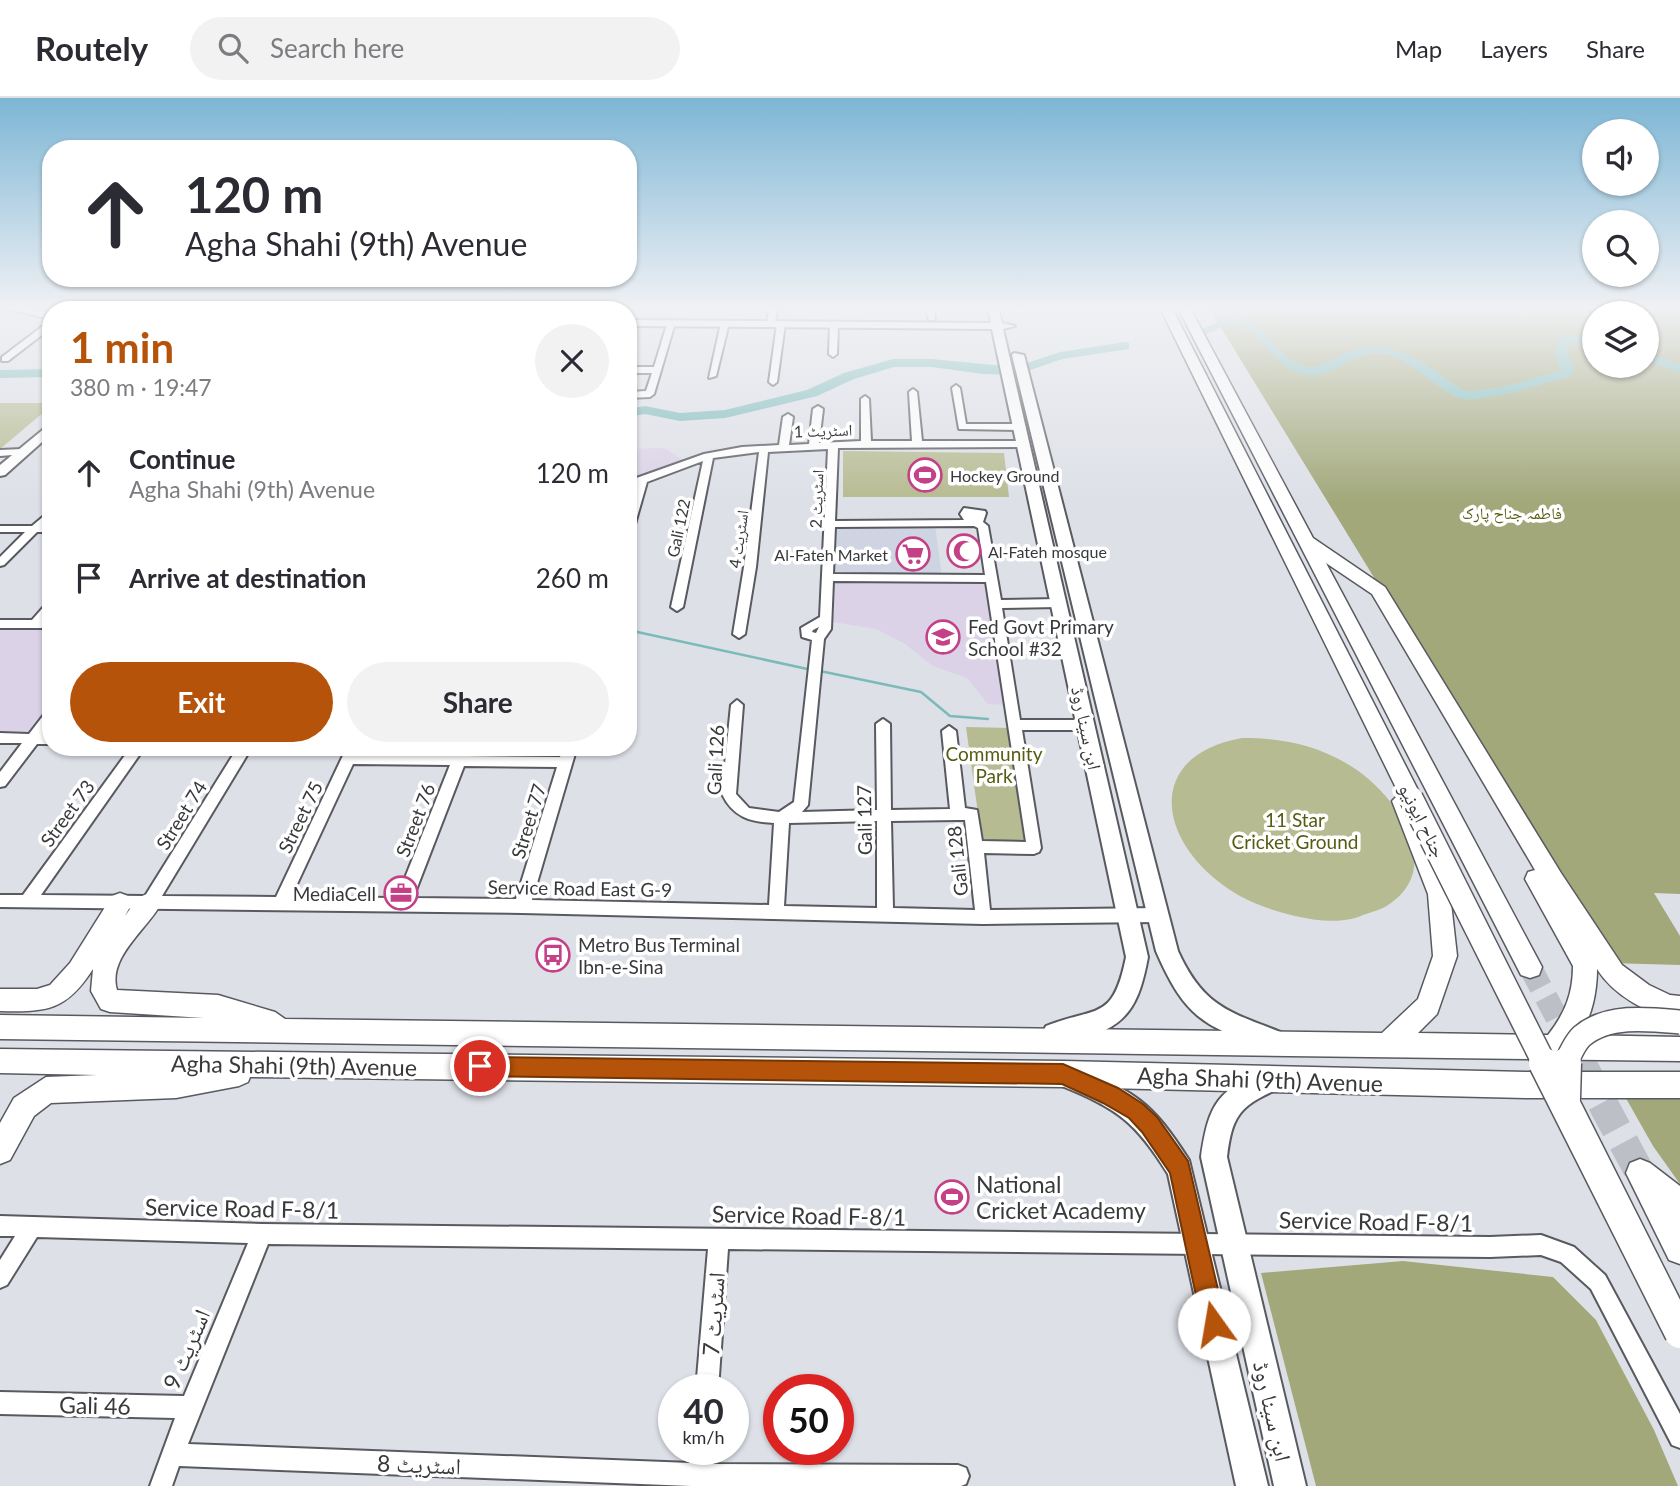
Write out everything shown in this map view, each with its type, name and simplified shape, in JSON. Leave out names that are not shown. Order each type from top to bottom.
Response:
[{"type":"main road","name":"ابن سینا روڈ","points":[[1013,373],[1018,383],[1158,915],[1177,977],[1222,1021],[1282,1044]]},
{"type":"main road","name":"ابن سینا روڈ","points":[[1018,373],[1023,435],[1137,957],[1132,987],[1116,1014],[1090,1027],[1029,1040]]},
{"type":"main road","name":"جناح ایونیو","points":[[1198,373],[1680,1333]]},
{"type":"main road","name":"جناح ایونیو","points":[[1218,373],[1530,967]]},
{"type":"main road","points":[[1,454],[42,419]]},
{"type":"main road","points":[[0,472],[42,435]]},
{"type":"main road","points":[[1301,534],[1340,566],[1379,591],[1553,880],[1613,973],[1640,993],[1667,1006],[1680,1008]]},
{"type":"main road","points":[[1344,614],[1347,592],[1351,588],[1369,593],[1429,690],[1585,965],[1585,982],[1576,1019],[1554,1048]]},
{"type":"main road","points":[[1371,718],[1438,894],[1445,956],[1428,1006],[1388,1045]]},
{"type":"main road","points":[[120,902],[99,935],[95,963],[103,994],[110,1001],[218,1007],[297,1031]]},
{"type":"main road","points":[[0,1000],[40,1000],[60,994],[125,933],[150,902]]},
{"type":"main road","points":[[1565,1103],[1565,1064],[1581,1037],[1603,1024],[1647,1019],[1680,1022]]},
{"type":"main road","name":"Agha Shahi (9th) Avenue","points":[[0,1027],[1680,1049]]},
{"type":"main road","points":[[456,1066],[447,1053],[450,1044],[470,1032]]},
{"type":"main road","points":[[1649,1048],[1673,1063],[1676,1071],[1674,1085]]},
{"type":"main road","name":"Agha Shahi (9th) Avenue","points":[[0,1060],[1674,1085]]},
{"type":"main road","points":[[0,1150],[24,1107],[46,1090],[176,1085],[285,1064]]},
{"type":"main road","name":"ابن سینا روڈ","points":[[1063,1074],[1136,1111],[1150,1125],[1180,1169],[1252,1486]]},
{"type":"main road","name":"ابن سینا روڈ","points":[[1276,1077],[1238,1095],[1226,1112],[1218,1131],[1214,1157],[1290,1486]]},
{"type":"main road","points":[[1680,1204],[1640,1173],[1680,1249]]},
{"type":"street","points":[[637,394],[650,394],[656,373]]},
{"type":"street","points":[[773,373],[773,382]]},
{"type":"street","points":[[956,388],[962,426],[1023,435]]},
{"type":"street","points":[[913,392],[917,443]]},
{"type":"street","points":[[865,399],[866,444]]},
{"type":"street","points":[[814,446],[818,409]]},
{"type":"street","points":[[784,447],[788,417]]},
{"type":"street","name":"اسٹریٹ 1","points":[[637,482],[709,456],[764,448],[917,443],[1023,435]]},
{"type":"street","name":"اسٹریٹ 2","points":[[818,638],[825,629],[833,445]]},
{"type":"street","name":"اسٹریٹ 4","points":[[739,634],[764,448]]},
{"type":"street","points":[[1,454],[22,452]]},
{"type":"street","name":"Gali 122","points":[[677,607],[709,456]]},
{"type":"street","points":[[637,498],[642,480]]},
{"type":"street","points":[[0,563],[42,521]]},
{"type":"street","points":[[831,524],[977,523],[983,526],[1034,848],[977,847]]},
{"type":"street","points":[[0,528],[42,528]]},
{"type":"street","points":[[828,577],[992,579]]},
{"type":"street","points":[[996,604],[1059,603]]},
{"type":"street","points":[[35,624],[42,616]]},
{"type":"street","points":[[782,818],[801,805],[818,638],[806,634],[807,628],[825,619]]},
{"type":"street","points":[[0,624],[42,624]]},
{"type":"street","name":"Gali 126","points":[[737,705],[729,794],[732,805],[753,817],[782,818]]},
{"type":"street","name":"Gali 127","points":[[883,724],[885,914]]},
{"type":"street","points":[[1016,726],[1086,725]]},
{"type":"street","points":[[0,782],[42,726]]},
{"type":"street","name":"Gali 128","points":[[949,731],[958,814],[972,814],[983,917]]},
{"type":"street","points":[[0,738],[42,739]]},
{"type":"street","name":"Street 73","points":[[27,902],[132,756]]},
{"type":"street","name":"Street 74","points":[[150,902],[239,756]]},
{"type":"street","name":"Street 75","points":[[280,904],[350,756]]},
{"type":"street","name":"Street 76","points":[[402,906],[461,756]]},
{"type":"street","name":"Street 77","points":[[522,906],[568,756]]},
{"type":"street","points":[[782,818],[958,814]]},
{"type":"street","points":[[776,912],[782,818]]},
{"type":"street","name":"Service Road East G-9","points":[[0,901],[522,906],[983,917],[1158,915]]},
{"type":"street","name":"Service Road F-8/1","points":[[0,1226],[262,1234],[1490,1247],[1541,1245],[1567,1254],[1598,1282],[1680,1437]]},
{"type":"street","points":[[0,1278],[32,1227]]},
{"type":"street","name":"اسٹریٹ 9","points":[[162,1486],[190,1406],[262,1234]]},
{"type":"street","name":"اسٹریٹ 7","points":[[709,1374],[719,1238]]},
{"type":"street","name":"Gali 46","points":[[0,1403],[190,1406]]},
{"type":"street","name":"اسٹریٹ 8","points":[[174,1455],[701,1475],[958,1476]]},
{"type":"street","points":[[701,1475],[702,1465]]},
{"type":"shaded area","points":[[664,448],[685,461],[637,480],[637,449]]},
{"type":"shaded area","name":"Al-Fateh Market","points":[[835,525],[935,525],[942,577],[832,576]]},
{"type":"shaded area","name":"Fed Govt Primary School #32","points":[[832,580],[988,582],[1003,705],[988,704],[967,678],[933,666],[905,644],[876,629],[833,622]]},
{"type":"shaded area","points":[[0,628],[42,628],[42,714],[26,733],[0,732]]},
{"type":"green space","name":"فاطمہ جناح پارک","points":[[1249,373],[1582,373],[1582,378],[1659,378],[1659,373],[1680,373],[1680,894],[1654,893],[1680,936],[1680,965],[1610,963]]},
{"type":"green space","points":[[0,403],[42,403],[42,414],[0,449]]},
{"type":"green space","name":"Hockey Ground","points":[[843,451],[1004,453],[1009,497],[843,497]]},
{"type":"green space","name":"Community Park","points":[[966,727],[1011,728],[1027,843],[982,842]]},
{"type":"green space","name":"11 Star Cricket Ground","points":[[1242,738],[1269,739],[1307,746],[1362,773],[1394,807],[1406,828],[1413,849],[1414,869],[1406,888],[1388,905],[1355,918],[1338,921],[1303,918],[1248,900],[1231,891],[1201,865],[1184,844],[1175,821],[1172,800],[1177,779],[1190,761],[1211,747]]},
{"type":"green space","points":[[1623,1093],[1680,1098],[1680,1184],[1653,1146]]},
{"type":"green space","points":[[1403,1261],[1553,1277],[1596,1320],[1654,1430],[1678,1486],[1316,1486],[1261,1273]]},
{"type":"waterway","points":[[0,374],[42,373]]},
{"type":"waterway","points":[[637,411],[645,410],[680,417],[725,414],[812,393],[860,373]]},
{"type":"waterway","points":[[1429,373],[1461,395],[1503,391],[1566,373]]},
{"type":"waterway","points":[[637,632],[812,670]]},
{"type":"waterway","points":[[820,671],[921,692],[950,716],[988,719]]},
{"type":"tunnel","points":[[1530,967],[1582,1065]]},
{"type":"tunnel","points":[[1581,1063],[1640,1173]]},
{"type":"place","name":"Hockey Ground","points":[[925,475]]},
{"type":"place","name":"Al-Fateh mosque","points":[[964,551]]},
{"type":"place","name":"Al-Fateh Market","points":[[913,554]]},
{"type":"place","name":"Fed Govt Primary School #32","points":[[943,637]]},
{"type":"place","name":"MediaCell","points":[[401,893]]},
{"type":"place","name":"Metro Bus Terminal Ibn-e-Sina","points":[[553,955]]},
{"type":"place","name":"National Cricket Academy","points":[[952,1197]]},
{"type":"route","points":[[480,1066],[1063,1074],[1136,1111],[1150,1125],[1180,1169],[1214,1324]]}]
